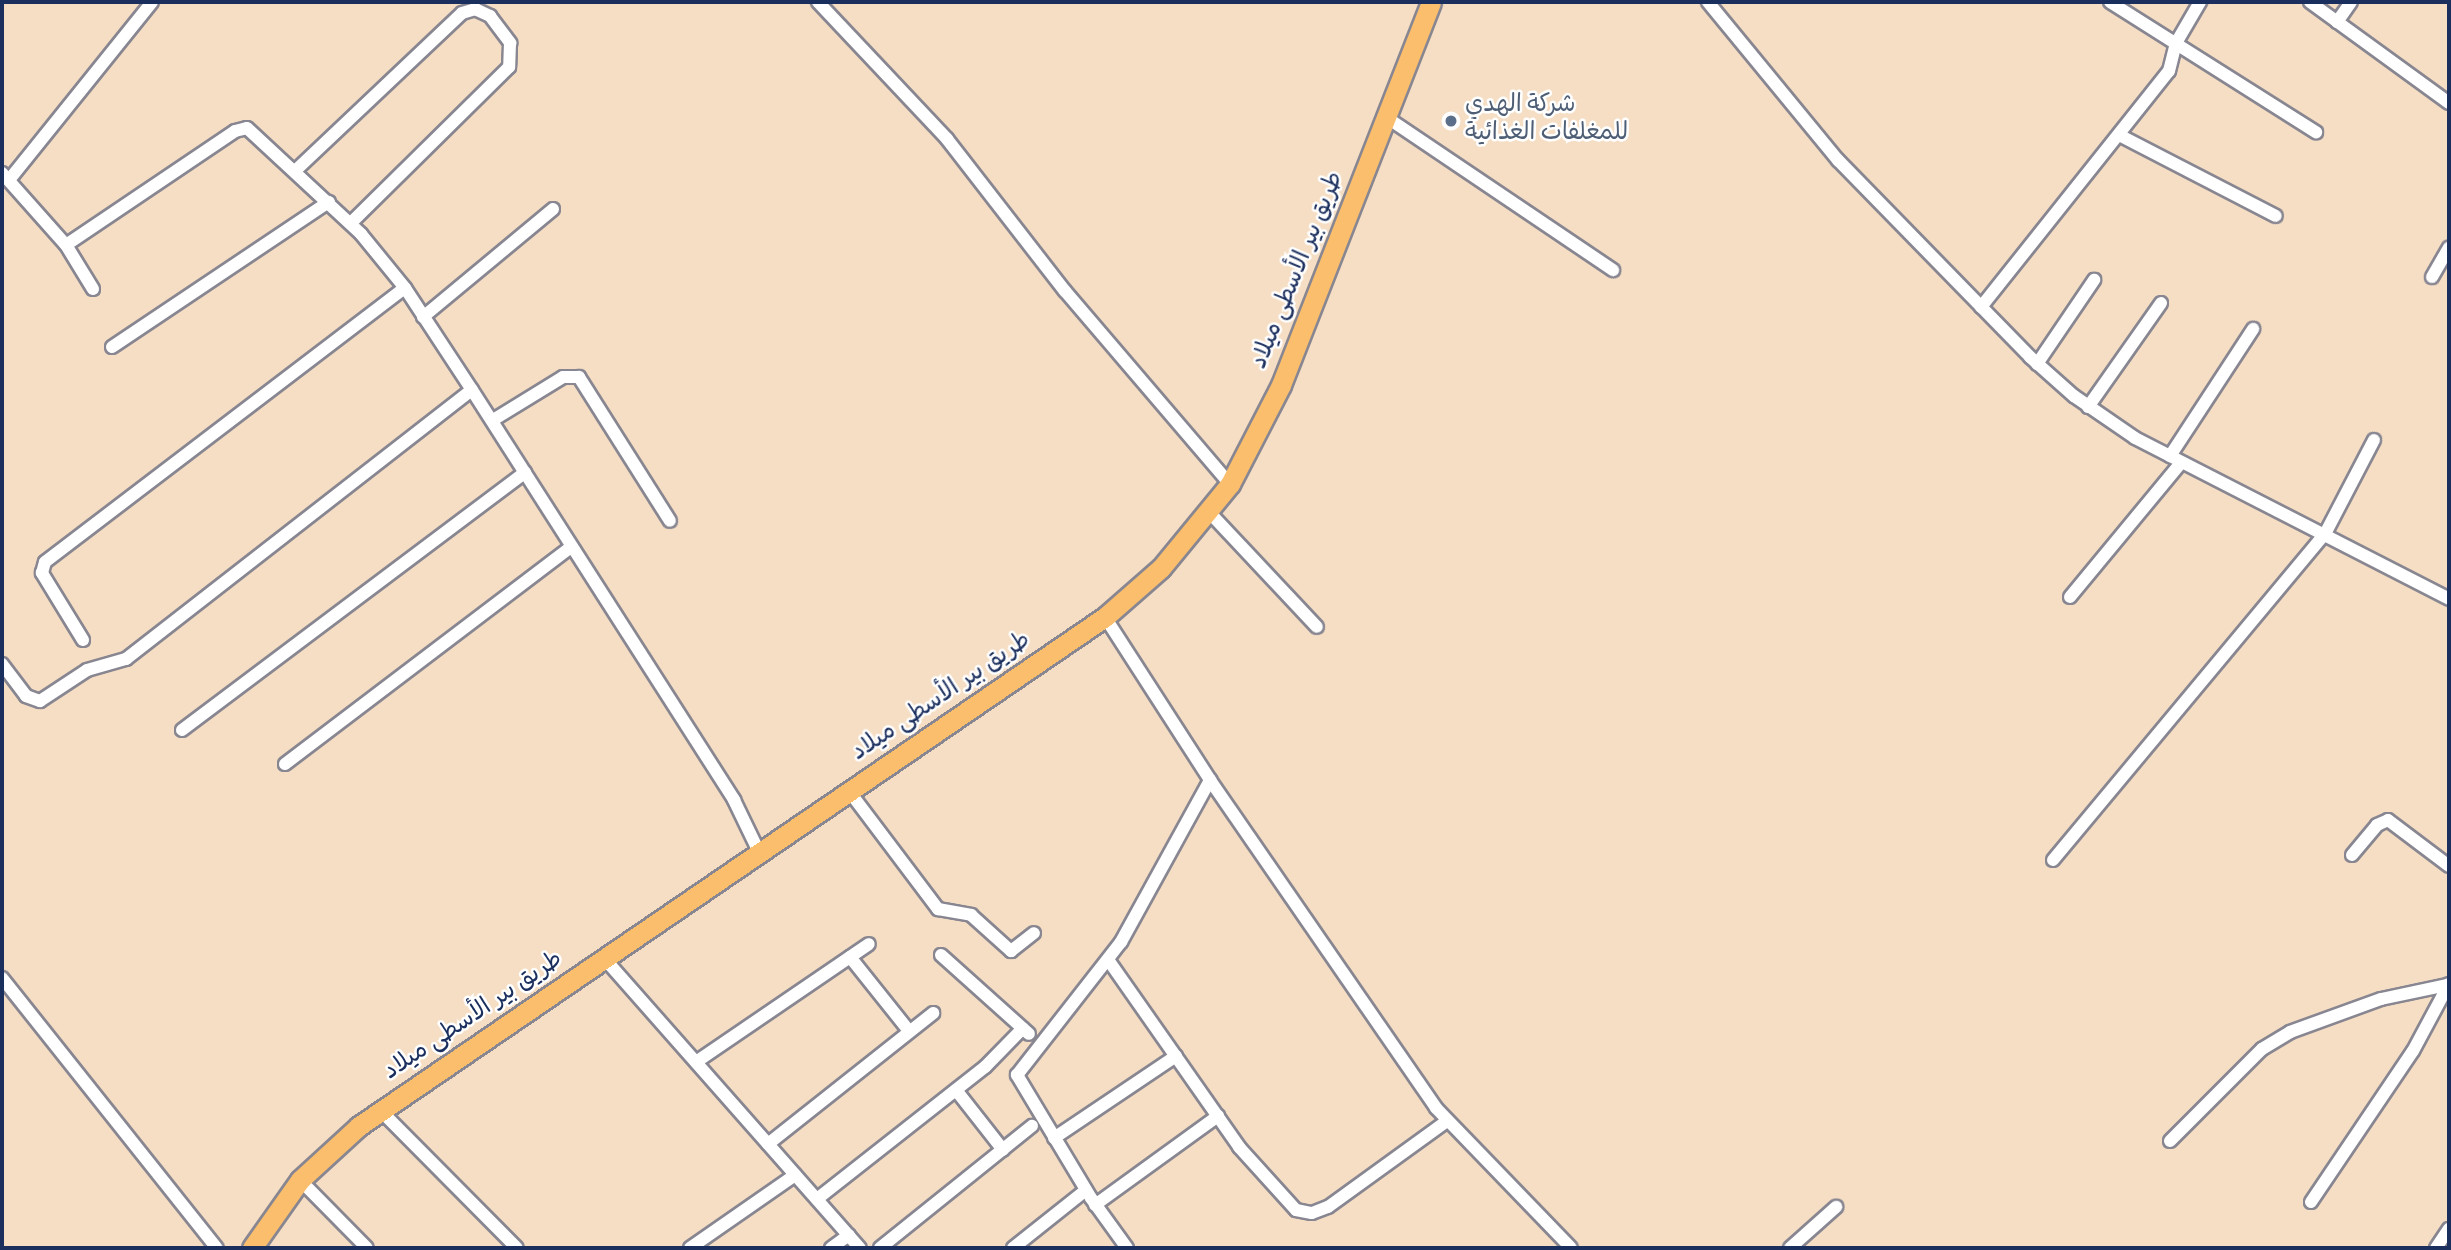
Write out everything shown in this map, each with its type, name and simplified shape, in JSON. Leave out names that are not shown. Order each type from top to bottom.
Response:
[{"type":"main road","name":"طريق بير الأسطى ميلاد","points":[[252,1248],[300,1180],[380,1110],[1105,617],[1161,568],[1210,513],[1230,484],[1281,385],[1431,2]]},
{"type":"street","points":[[93,289],[66,245],[5,177],[152,2]]},
{"type":"street","points":[[818,2],[947,139],[1065,291],[1230,484]]},
{"type":"street","points":[[1708,2],[1838,160],[2037,364],[2088,407],[2176,460],[2449,599]]},
{"type":"street","points":[[2110,2],[2316,132]]},
{"type":"street","points":[[1981,307],[2121,136],[2169,71],[2176,43],[2200,2]]},
{"type":"street","points":[[2310,2],[2449,103]]},
{"type":"street","points":[[2337,22],[2351,2]]},
{"type":"street","points":[[296,170],[462,13],[475,9],[490,16],[510,43],[509,67],[351,223]]},
{"type":"street","points":[[1386,117],[1613,270]]},
{"type":"street","points":[[66,245],[235,131],[255,131],[351,223],[405,288],[493,420],[571,547],[734,800],[759,852]]},
{"type":"street","points":[[2121,136],[2276,216]]},
{"type":"street","points":[[112,347],[329,202]]},
{"type":"street","points":[[423,317],[553,209]]},
{"type":"street","points":[[2432,277],[2449,248]]},
{"type":"street","points":[[2037,364],[2094,280]]},
{"type":"street","points":[[83,640],[42,573],[45,562],[405,288]]},
{"type":"street","points":[[2088,407],[2161,303]]},
{"type":"street","points":[[2070,597],[2176,460],[2253,329]]},
{"type":"street","points":[[493,420],[563,377],[579,377],[670,521]]},
{"type":"street","points":[[2,664],[26,696],[40,701],[88,670],[126,659],[472,390]]},
{"type":"street","points":[[2053,860],[2325,534],[2374,440]]},
{"type":"street","points":[[182,730],[525,472]]},
{"type":"street","points":[[1210,513],[1317,627]]},
{"type":"street","points":[[285,764],[571,547]]},
{"type":"street","points":[[1105,617],[1210,780],[1447,1121],[1519,1189],[1571,1248]]},
{"type":"street","points":[[1127,1248],[1095,1205],[1017,1075],[1109,961],[1210,780]]},
{"type":"street","points":[[849,791],[938,909],[971,915],[1011,951],[1034,933]]},
{"type":"street","points":[[2352,855],[2377,824],[2388,820],[2449,866]]},
{"type":"street","points":[[696,1062],[869,944]]},
{"type":"street","points":[[817,1199],[956,1090],[1026,1031],[941,955]]},
{"type":"street","points":[[850,957],[909,1031]]},
{"type":"street","points":[[604,958],[860,1248]]},
{"type":"street","points":[[1109,961],[1218,1116],[1289,1206],[1312,1213],[1447,1121]]},
{"type":"street","points":[[2,978],[217,1248]]},
{"type":"street","points":[[2170,1141],[2262,1049],[2290,1032],[2381,999],[2448,984]]},
{"type":"street","points":[[2311,1202],[2413,1051],[2448,984]]},
{"type":"street","points":[[768,1143],[933,1013]]},
{"type":"street","points":[[1054,1138],[1176,1056]]},
{"type":"street","points":[[956,1090],[1003,1150]]},
{"type":"street","points":[[380,1110],[517,1248]]},
{"type":"street","points":[[1095,1205],[1218,1116]]},
{"type":"street","points":[[880,1248],[1032,1126]]},
{"type":"street","points":[[690,1248],[795,1175]]},
{"type":"street","points":[[300,1180],[367,1248]]},
{"type":"street","points":[[1013,1248],[1086,1190]]},
{"type":"street","points":[[1790,1248],[1806,1243],[1836,1207]]},
{"type":"street","points":[[2436,1248],[2449,1229]]},
{"type":"street","points":[[831,1248],[849,1235]]},
{"type":"place","name":"شركة الهدي للمغلفات الغذائية","points":[[1451,121]]}]
